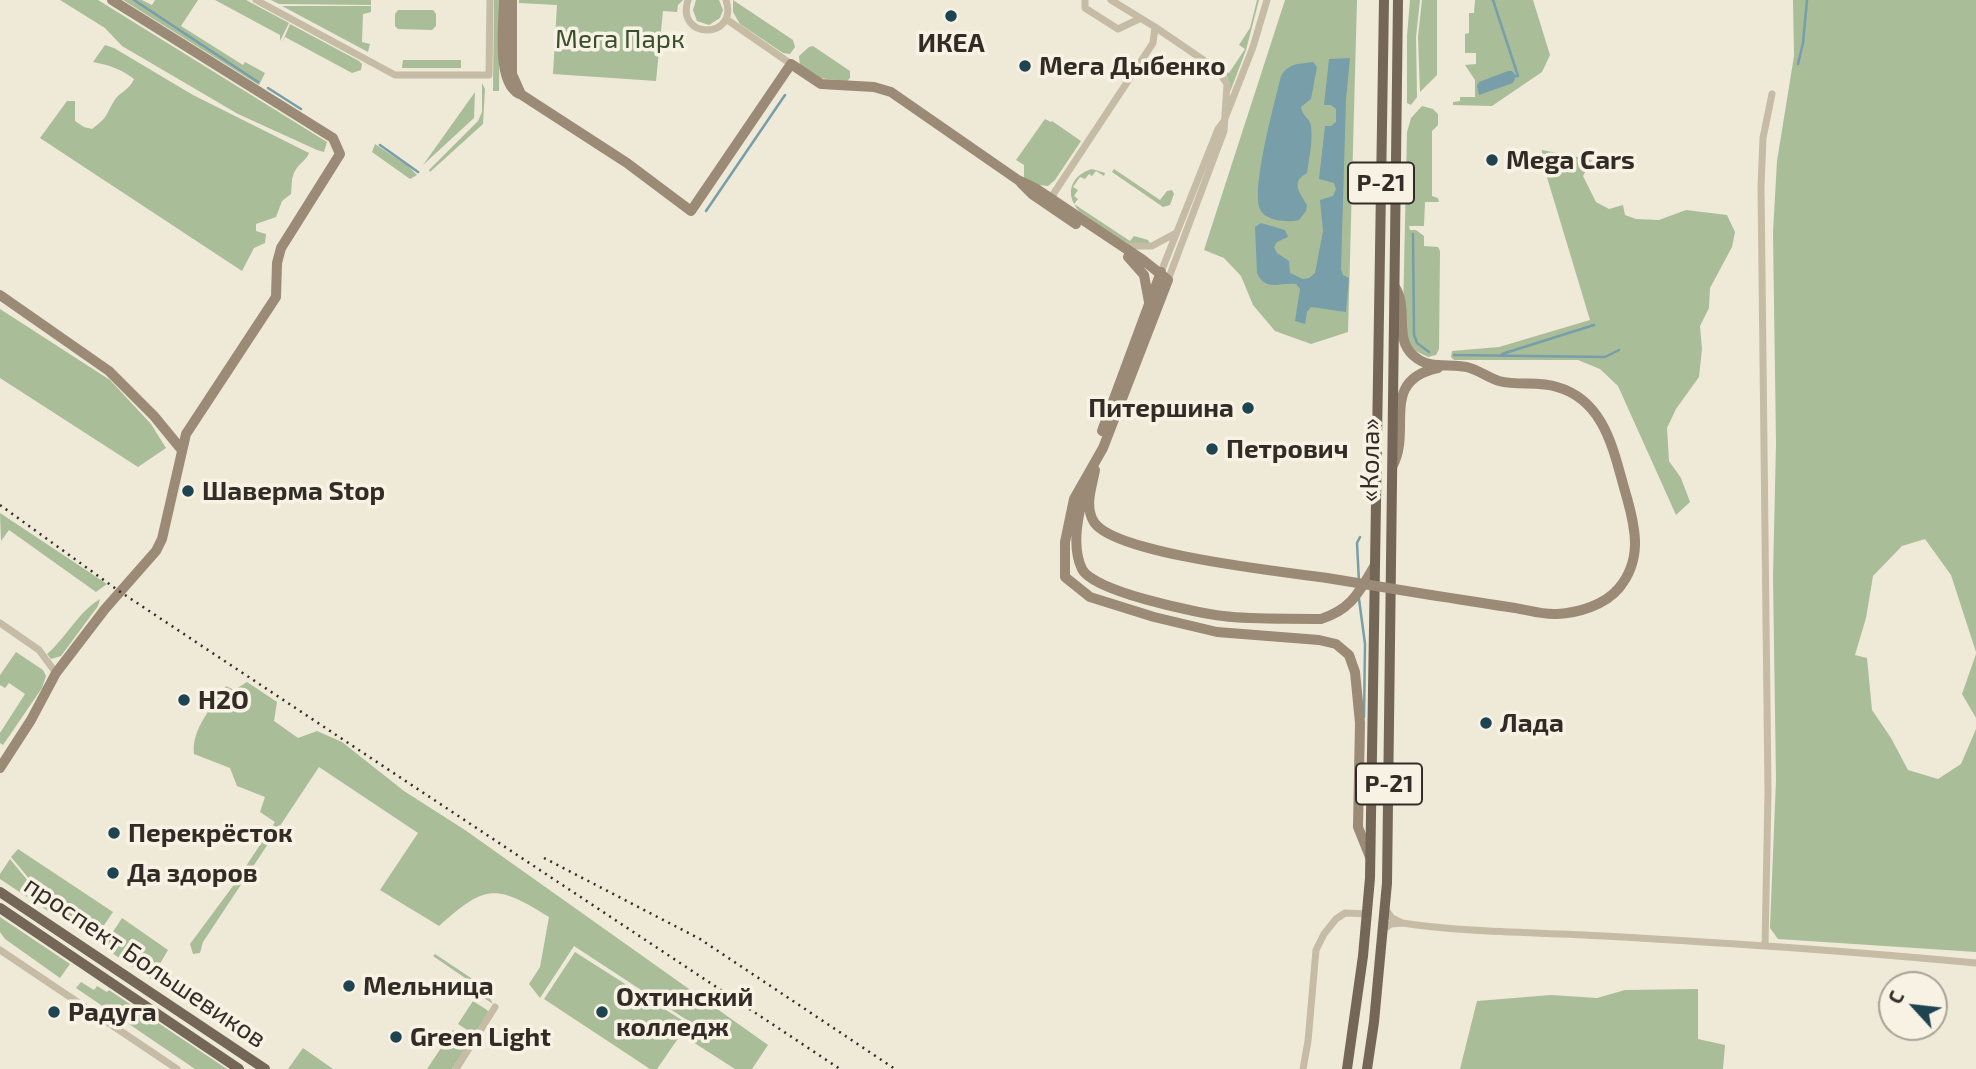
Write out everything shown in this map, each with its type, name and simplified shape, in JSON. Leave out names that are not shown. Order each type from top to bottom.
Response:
[{"type":"main road","name":"«Кола»","points":[[1347,1069],[1368,914],[1371,860],[1384,0]]},
{"type":"main road","name":"«Кола»","points":[[1367,1069],[1384,919],[1398,0]]},
{"type":"main road","name":"проспект Большевиков","points":[[0,892],[265,1069]]},
{"type":"main road","name":"проспект Большевиков","points":[[0,908],[234,1066]]},
{"type":"main road","points":[[234,1066],[237,1051]]},
{"type":"street","points":[[0,768],[31,720],[56,673],[120,591],[156,551],[162,539],[181,449],[191,425],[276,297],[277,263],[281,248],[340,154],[333,138],[112,0]]},
{"type":"street","points":[[256,0],[396,75],[489,75],[490,0]]},
{"type":"street","points":[[504,0],[504,68],[510,87],[515,93],[628,163],[691,211],[791,64]]},
{"type":"street","points":[[512,0],[512,74],[522,95]]},
{"type":"street","points":[[688,0],[686,13],[690,22],[697,28],[711,30],[719,27],[726,19],[726,0]]},
{"type":"street","points":[[1085,0],[1085,8],[1118,29],[1139,19]]},
{"type":"street","points":[[1111,0],[1218,70],[1224,77],[1228,92],[1224,131],[1164,279],[1080,506],[1076,541],[1082,570],[1099,584],[1168,605],[1224,616],[1321,619],[1334,615],[1354,601],[1375,565]]},
{"type":"street","points":[[1267,0],[1253,47],[1176,233],[1164,279],[1149,306],[1097,446],[1088,505],[1093,521],[1100,529],[1118,539],[1157,551],[1554,615],[1570,613],[1605,601],[1628,575],[1636,549],[1634,525],[1610,439],[1602,422],[1584,401],[1556,386],[1500,381],[1468,367],[1446,367],[1423,362],[1415,357],[1406,346],[1402,334],[1402,298],[1395,288]]},
{"type":"street","points":[[726,19],[821,84],[874,86],[891,92],[1018,180],[1032,194],[1122,245],[1164,279]]},
{"type":"street","points":[[1053,204],[1059,185],[1153,43],[1155,27]]},
{"type":"street","points":[[1765,946],[1768,792],[1761,187],[1763,138],[1772,94]]},
{"type":"street","points":[[1018,180],[1037,188],[1048,189],[1059,185]]},
{"type":"street","points":[[1037,188],[1053,204],[1164,279]]},
{"type":"street","points":[[1122,245],[1138,248],[1152,246],[1176,233]]},
{"type":"street","points":[[1128,257],[1144,275],[1149,306]]},
{"type":"street","points":[[0,295],[109,370],[154,416],[181,449]]},
{"type":"street","points":[[1393,465],[1398,456],[1400,405],[1405,391],[1413,378],[1420,373],[1446,367]]},
{"type":"street","points":[[1097,459],[1074,499],[1065,541],[1065,577],[1090,597],[1154,617],[1217,632],[1319,640],[1336,644],[1349,655],[1355,672],[1360,723],[1358,827],[1371,860]]},
{"type":"street","points":[[0,623],[39,650],[56,673]]},
{"type":"street","points":[[1303,1069],[1316,950],[1336,919],[1345,913],[1368,914]]},
{"type":"street","points":[[1384,919],[1392,918],[1402,923]]},
{"type":"street","points":[[1384,919],[1391,924],[1461,931],[1515,931],[1765,946],[1976,962]]},
{"type":"street","points":[[0,950],[177,1069]]},
{"type":"street","points":[[456,1069],[495,1007]]},
{"type":"green space","points":[[60,0],[98,0],[327,142],[324,152],[238,114],[122,46],[105,28]]},
{"type":"green space","points":[[123,0],[142,0],[152,5],[155,0],[198,0],[181,26],[243,65],[245,62],[265,73],[259,85]]},
{"type":"green space","points":[[215,0],[246,0],[289,23],[280,41],[280,35]]},
{"type":"green space","points":[[271,0],[371,0],[371,5],[279,4]]},
{"type":"green space","points":[[494,0],[500,0],[499,91],[493,91]]},
{"type":"green space","name":"Мега Парк","points":[[519,0],[683,0],[678,5],[677,12],[663,11],[656,81],[553,74],[557,5],[519,3]]},
{"type":"green space","points":[[696,0],[719,0],[723,10],[720,18],[709,25],[697,21],[693,10]]},
{"type":"green space","points":[[733,0],[793,40],[795,47],[790,54],[783,53],[740,24],[733,12]]},
{"type":"green space","points":[[1257,0],[1246,50],[1230,92],[1230,84],[1224,70],[1229,73],[1245,49],[1239,45],[1250,28]]},
{"type":"green space","points":[[1285,0],[1357,0],[1348,332],[1311,344],[1275,331],[1253,305],[1241,276],[1224,258],[1204,250]]},
{"type":"green space","points":[[1410,0],[1420,0],[1416,37],[1417,97],[1411,105],[1407,103]]},
{"type":"green space","points":[[1422,0],[1437,0],[1437,75],[1420,92],[1418,37]]},
{"type":"green space","points":[[1475,0],[1533,0],[1550,55],[1542,72],[1492,106],[1453,105],[1453,102],[1460,101],[1460,97],[1475,97],[1475,80],[1465,65],[1476,64],[1476,53],[1465,53],[1465,34],[1469,33],[1469,13],[1474,13]]},
{"type":"green space","points":[[1793,0],[1976,0],[1976,652],[1951,575],[1925,539],[1902,546],[1873,576],[1866,618],[1855,655],[1867,658],[1872,710],[1908,770],[1938,779],[1961,764],[1976,729],[1976,952],[1778,939],[1770,928],[1776,780],[1773,232],[1777,161],[1794,56]]},
{"type":"green space","points":[[282,6],[371,6],[371,12],[363,14],[362,42],[370,44],[368,52]]},
{"type":"green space","points":[[398,10],[433,10],[436,14],[436,26],[432,30],[398,29],[395,26],[395,14]]},
{"type":"green space","points":[[290,24],[359,61],[362,64],[361,70],[352,73],[285,37],[282,43]]},
{"type":"green space","points":[[105,45],[193,95],[309,153],[294,173],[291,194],[282,201],[276,217],[256,224],[256,231],[266,234],[265,243],[254,248],[242,271],[40,138],[67,101],[75,101],[75,121],[92,129],[104,118],[116,98],[132,83],[134,79],[124,73],[93,62]]},
{"type":"green space","points":[[813,46],[850,71],[850,78],[847,81],[818,78],[800,67],[799,56]]},
{"type":"green space","points":[[403,60],[461,60],[461,68],[402,68]]},
{"type":"green space","points":[[482,83],[485,89],[483,124],[430,172],[478,121],[482,112]]},
{"type":"green space","points":[[475,92],[474,118],[423,165]]},
{"type":"green space","points":[[1422,106],[1433,109],[1438,114],[1438,125],[1432,131],[1432,196],[1438,198],[1439,202],[1425,202],[1424,226],[1409,226],[1410,230],[1416,230],[1424,236],[1424,246],[1438,247],[1440,251],[1439,349],[1436,355],[1428,357],[1409,344],[1403,313],[1407,132],[1411,118]]},
{"type":"green space","points":[[1045,119],[1081,141],[1048,186],[1024,178],[1024,165],[1016,160]]},
{"type":"green space","points":[[375,144],[417,175],[410,179],[372,152]]},
{"type":"green space","points":[[1542,150],[1592,160],[1583,176],[1596,202],[1609,209],[1623,205],[1625,215],[1636,219],[1659,220],[1686,210],[1727,215],[1735,232],[1732,247],[1710,288],[1709,308],[1700,326],[1702,349],[1699,377],[1676,409],[1667,428],[1669,461],[1681,478],[1690,502],[1676,515],[1618,386],[1600,369],[1578,360],[1454,360],[1451,357],[1452,351],[1499,347],[1590,320],[1543,164]]},
{"type":"green space","points":[[1092,169],[1105,173],[1104,176],[1096,171],[1085,179],[1080,177],[1073,187],[1078,190],[1074,196],[1078,199],[1074,204],[1072,186],[1079,176]]},
{"type":"green space","points":[[1114,169],[1160,200],[1167,191],[1172,190],[1174,194],[1170,205],[1163,207],[1112,172]]},
{"type":"green space","points":[[1074,204],[1130,241],[1134,236],[1148,240],[1150,244],[1130,244],[1123,241],[1079,211]]},
{"type":"green space","points":[[0,309],[110,380],[151,424],[166,448],[138,467],[0,378]]},
{"type":"green space","points":[[0,513],[107,584],[96,592],[9,530],[1,541]]},
{"type":"green space","points":[[100,599],[98,606],[61,656],[51,659],[47,654],[86,610]]},
{"type":"green space","points":[[16,652],[43,670],[46,676],[42,688],[3,745],[0,743],[0,733],[25,694],[9,683],[5,688],[0,685],[0,675]]},
{"type":"green space","points":[[1976,654],[1976,718],[1962,694]]},
{"type":"green space","points":[[247,682],[277,702],[274,721],[298,738],[317,731],[342,742],[404,791],[465,830],[768,1045],[752,1069],[735,1069],[685,1037],[693,1024],[574,946],[540,998],[529,984],[540,967],[549,917],[531,906],[503,894],[492,893],[469,902],[439,926],[380,890],[418,833],[319,767],[203,942],[200,953],[193,954],[190,944],[233,886],[275,822],[260,812],[265,797],[237,786],[230,768],[194,754],[199,727],[226,686],[234,690]]},
{"type":"green space","points":[[18,849],[113,912],[98,934],[91,934],[82,928],[80,930],[62,918],[11,857]]},
{"type":"green space","points":[[10,859],[54,915],[0,879],[0,874]]},
{"type":"green space","points":[[0,917],[70,964],[60,978],[5,939],[0,932]]},
{"type":"green space","points":[[122,918],[168,950],[151,979],[103,947]]},
{"type":"green space","points":[[575,952],[688,1024],[657,1069],[650,1069],[544,999]]},
{"type":"green space","points":[[435,954],[483,986],[493,1004],[465,985],[468,980],[433,956]]},
{"type":"green space","points":[[81,982],[94,990],[97,986],[107,992],[109,990],[227,1069],[195,1069],[76,988]]},
{"type":"green space","points":[[1698,989],[1698,1039],[1725,1045],[1723,1069],[1460,1069],[1477,1001],[1551,995],[1597,998],[1625,990]]},
{"type":"green space","points":[[473,1001],[489,1013],[475,1035],[458,1024]]},
{"type":"green space","points":[[453,1030],[470,1041],[452,1069],[427,1069]]},
{"type":"green space","points":[[303,1048],[333,1069],[288,1069]]},
{"type":"water","points":[[1350,58],[1346,100],[1341,269],[1343,275],[1349,278],[1346,312],[1311,307],[1307,312],[1305,324],[1295,321],[1300,289],[1296,284],[1274,285],[1260,279],[1257,273],[1255,227],[1261,223],[1285,230],[1288,237],[1277,242],[1274,247],[1277,253],[1289,261],[1290,273],[1303,279],[1315,273],[1323,231],[1320,200],[1333,196],[1336,189],[1334,183],[1319,179],[1325,126],[1336,122],[1336,109],[1331,105],[1324,105],[1329,59]]},
{"type":"water","points":[[1313,62],[1317,67],[1311,99],[1301,107],[1310,123],[1311,132],[1307,173],[1298,184],[1299,192],[1307,205],[1306,211],[1299,220],[1277,220],[1263,213],[1258,198],[1269,124],[1281,76],[1291,66]]},
{"type":"water","points":[[1512,71],[1516,76],[1513,83],[1479,95],[1479,82]]},
{"type":"waterway","points":[[134,0],[258,82]]},
{"type":"waterway","points":[[1493,0],[1516,76]]},
{"type":"waterway","points":[[1798,64],[1807,0]]},
{"type":"waterway","points":[[268,88],[301,109]]},
{"type":"waterway","points":[[706,211],[785,95]]},
{"type":"waterway","points":[[380,145],[418,172]]},
{"type":"waterway","points":[[1413,234],[1414,335],[1417,343],[1429,352]]},
{"type":"waterway","points":[[1502,354],[1594,325]]},
{"type":"waterway","points":[[1454,355],[1605,357],[1619,350]]},
{"type":"waterway","points":[[1359,582],[1357,543],[1360,537]]},
{"type":"waterway","points":[[1359,599],[1365,644],[1364,717]]},
{"type":"railway","points":[[0,505],[119,591],[840,1069]]},
{"type":"railway","points":[[544,858],[700,939],[895,1069]]},
{"type":"place","name":"ИКЕА","points":[[951,16]]},
{"type":"place","name":"Мега Дыбенко","points":[[1025,66]]},
{"type":"place","name":"Mega Cars","points":[[1492,160]]},
{"type":"place","name":"Питершина","points":[[1248,408]]},
{"type":"place","name":"Петрович","points":[[1212,449]]},
{"type":"place","name":"Шаверма Stop","points":[[188,491]]},
{"type":"place","name":"H2O","points":[[184,700]]},
{"type":"place","name":"Лада","points":[[1486,723]]},
{"type":"place","name":"Перекрёсток","points":[[114,833]]},
{"type":"place","name":"Да здоров","points":[[113,873]]},
{"type":"place","name":"Мельница","points":[[349,986]]},
{"type":"place","name":"Радуга","points":[[54,1012]]},
{"type":"place","name":"Охтинский колледж","points":[[602,1012]]},
{"type":"place","name":"Green Light","points":[[396,1037]]}]
